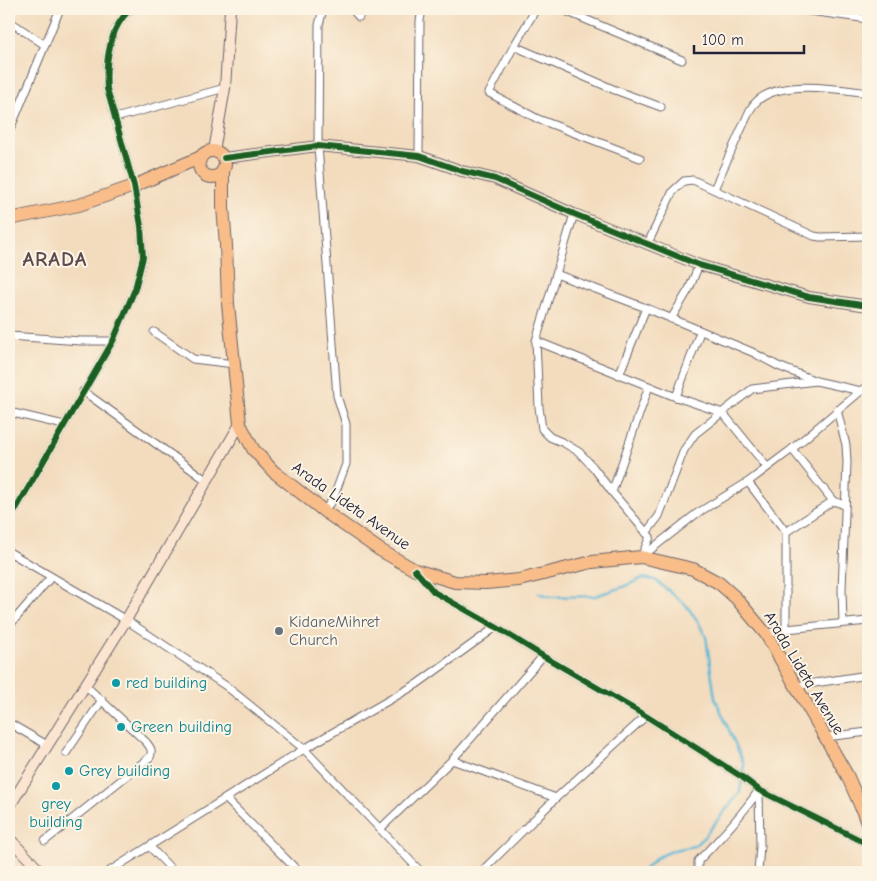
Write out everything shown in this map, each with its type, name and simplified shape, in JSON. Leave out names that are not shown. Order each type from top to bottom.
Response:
[{"type":"highway","points":[[9,219],[79,205],[172,171],[209,151],[220,160],[220,174],[214,177],[172,171]]},
{"type":"highway","name":"Arada Lideta Avenue","points":[[201,157],[199,167],[223,207]]},
{"type":"highway","name":"Arada Lideta Avenue","points":[[220,160],[228,304],[240,424],[253,449],[273,471],[324,511],[380,550],[415,570],[455,582],[486,583],[519,580],[592,562],[641,557],[693,569],[719,583],[736,598],[766,634],[847,775],[862,807],[868,826]]},
{"type":"street","points":[[9,132],[60,9]]},
{"type":"street","points":[[9,521],[113,341],[135,289],[143,257],[141,226],[134,186],[107,89],[109,53],[116,29],[129,10],[118,9]]},
{"type":"street","points":[[230,9],[220,160],[318,146],[419,156],[462,171],[495,179],[647,245],[699,265],[808,297],[868,306]]},
{"type":"street","points":[[323,9],[319,25],[318,146],[337,396],[346,424],[346,464],[333,499],[324,511]]},
{"type":"street","points":[[352,9],[359,17]]},
{"type":"street","points":[[419,156],[420,21],[422,9]]},
{"type":"street","points":[[536,9],[489,93],[538,119],[640,158]]},
{"type":"street","points":[[561,9],[682,60]]},
{"type":"street","points":[[795,9],[868,19]]},
{"type":"street","points":[[9,21],[45,45]]},
{"type":"street","points":[[514,46],[661,108]]},
{"type":"street","points":[[114,118],[225,88]]},
{"type":"street","points":[[714,189],[746,118],[757,100],[779,90],[792,88],[825,88],[868,93]]},
{"type":"street","points":[[647,245],[673,191],[684,181],[693,180],[820,238],[868,236]]},
{"type":"street","points":[[574,214],[536,341],[542,429],[550,438],[580,452],[650,537],[641,557]]},
{"type":"street","points":[[671,319],[689,289],[699,265]]},
{"type":"street","points":[[556,274],[646,308],[816,381],[861,390]]},
{"type":"street","points":[[619,375],[646,308]]},
{"type":"street","points":[[154,332],[193,359],[234,364]]},
{"type":"street","points":[[676,397],[700,332]]},
{"type":"street","points":[[9,336],[81,341],[113,341]]},
{"type":"street","points":[[536,341],[676,397],[723,413],[767,467]]},
{"type":"street","points":[[646,533],[660,516],[689,440],[695,434],[752,389],[816,381]]},
{"type":"street","points":[[641,557],[696,514],[748,482],[868,385]]},
{"type":"street","points":[[612,492],[649,386]]},
{"type":"street","points":[[83,391],[206,480]]},
{"type":"street","points":[[837,410],[846,445],[847,462],[842,590],[843,623]]},
{"type":"street","points":[[9,412],[64,425]]},
{"type":"street","points":[[9,807],[126,620],[240,424]]},
{"type":"street","points":[[792,448],[834,501],[845,505]]},
{"type":"street","points":[[748,482],[786,532],[786,629]]},
{"type":"street","points":[[786,532],[834,501]]},
{"type":"street","points":[[9,552],[126,620],[226,686],[304,749],[421,872]]},
{"type":"street","points":[[415,570],[434,592],[646,716],[742,777],[759,790],[868,844]]},
{"type":"street","points":[[9,626],[51,577]]},
{"type":"street","points":[[766,634],[786,629],[868,621]]},
{"type":"street","points":[[108,872],[304,749],[416,684],[496,627]]},
{"type":"street","points":[[380,829],[452,760],[543,656]]},
{"type":"street","points":[[795,686],[868,675]]},
{"type":"street","points":[[45,841],[150,756],[151,749],[146,742],[85,685]]},
{"type":"street","points":[[66,753],[102,700]]},
{"type":"street","points":[[481,872],[556,798],[646,716]]},
{"type":"street","points":[[9,723],[47,745]]},
{"type":"street","points":[[824,737],[868,732]]},
{"type":"street","points":[[452,760],[556,798]]},
{"type":"street","points":[[698,872],[698,861],[717,843],[759,790]]},
{"type":"street","points":[[758,872],[760,846],[759,790]]},
{"type":"street","points":[[226,798],[299,872]]},
{"type":"street","points":[[9,838],[41,872]]},
{"type":"street","points":[[150,847],[174,872]]},
{"type":"waterway","points":[[539,593],[551,597],[595,596],[643,578],[655,580],[685,604],[697,620],[706,637],[715,698],[744,764],[740,792],[704,837],[694,846],[674,850],[656,858],[642,872]]},
{"type":"cycle path","points":[[9,521],[113,341],[135,289],[143,257],[141,226],[134,186],[107,89],[108,57],[113,35],[118,25],[131,9]]},
{"type":"cycle path","points":[[224,158],[318,146],[419,156],[462,171],[495,179],[574,214],[699,265],[809,297],[868,306]]},
{"type":"cycle path","points":[[415,570],[434,592],[646,716],[742,777],[759,790],[868,844]]},
{"type":"place","name":"KidaneMihret Church","points":[[279,631]]},
{"type":"place","name":"red building","points":[[116,683]]},
{"type":"place","name":"Green building","points":[[121,727]]},
{"type":"place","name":"Grey building","points":[[69,771]]},
{"type":"place","name":"grey building","points":[[56,786]]},
{"type":"district","name":"ARADA","points":[[55,259]]}]
